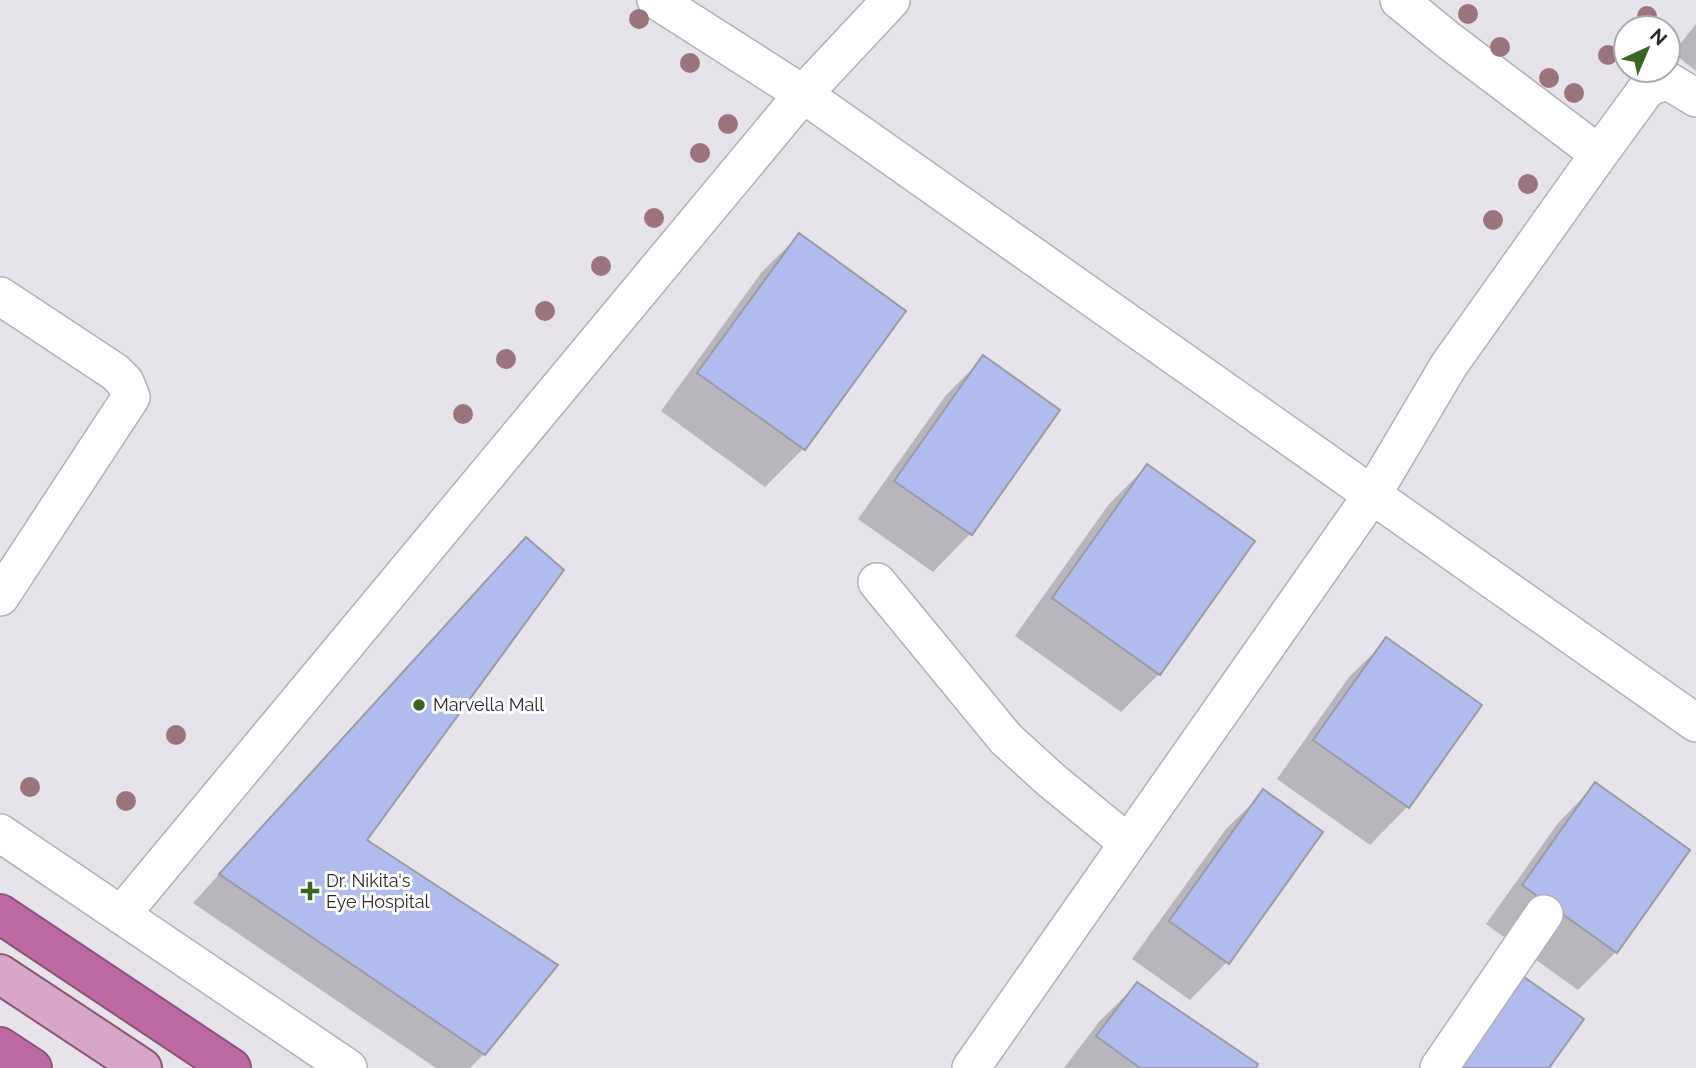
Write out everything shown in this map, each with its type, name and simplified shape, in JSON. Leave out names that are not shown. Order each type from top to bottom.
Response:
[{"type":"highway","points":[[0,914],[231,1068]]},
{"type":"highway","points":[[0,1046],[32,1068]]},
{"type":"main road","points":[[0,974],[142,1068]]},
{"type":"street","points":[[656,0],[803,94],[1696,723]]},
{"type":"street","points":[[121,915],[803,94],[891,0]]},
{"type":"street","points":[[1399,0],[1599,154]]},
{"type":"street","points":[[971,1068],[1372,495],[1450,365],[1648,87],[1668,80],[1696,98]]},
{"type":"street","points":[[0,296],[115,372],[125,382],[131,397],[0,597]]},
{"type":"street","points":[[877,582],[1006,739],[1128,843]]},
{"type":"street","points":[[0,833],[348,1068]]},
{"type":"street","points":[[1439,1068],[1544,914]]},
{"type":"building","points":[[799,233],[906,311],[805,450],[697,373]]},
{"type":"building","points":[[983,355],[1060,410],[972,535],[894,481]]},
{"type":"building","points":[[1147,464],[1255,541],[1160,675],[1052,598]]},
{"type":"building","name":"Marvella Mall","points":[[526,537],[564,570],[367,840],[558,965],[485,1055],[219,874]]},
{"type":"building","points":[[1386,637],[1482,705],[1409,808],[1313,740]]},
{"type":"building","points":[[1595,782],[1690,850],[1617,953],[1522,885]]},
{"type":"building","points":[[1263,789],[1323,832],[1229,964],[1169,921]]},
{"type":"building","points":[[1524,977],[1584,1019],[1549,1068],[1459,1068]]},
{"type":"building","points":[[1137,982],[1258,1064],[1256,1068],[1140,1068],[1096,1036]]},
{"type":"place","name":"Marvella Mall","points":[[419,705]]},
{"type":"place","name":"Dr. Nikita's Eye Hospital","points":[[310,891]]}]
